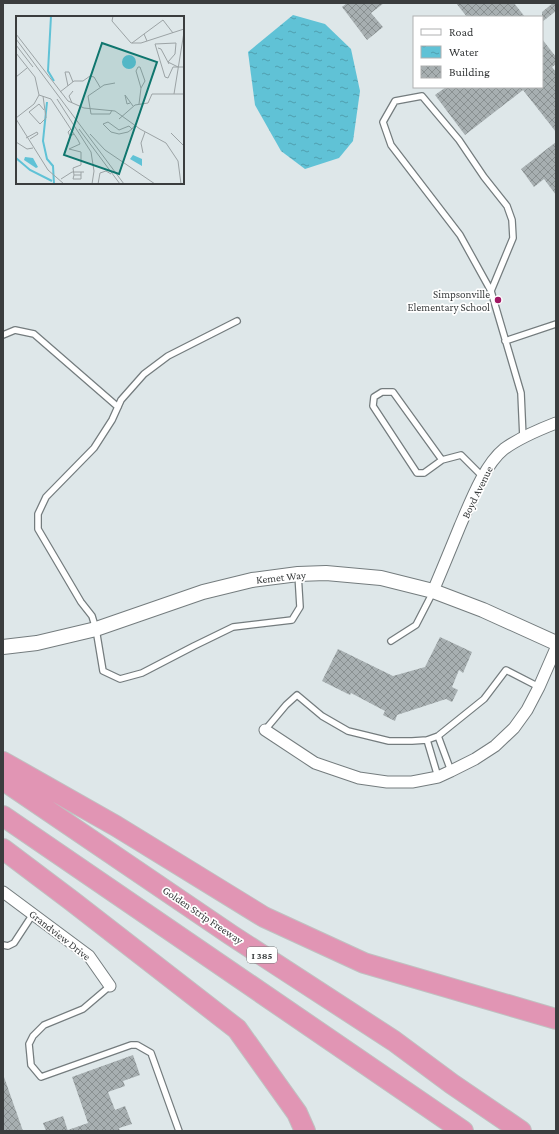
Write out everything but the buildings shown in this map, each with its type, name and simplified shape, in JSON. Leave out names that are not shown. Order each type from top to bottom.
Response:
[{"type":"highway","points":[[3,762],[116,826],[264,918],[364,963],[556,1020]]},
{"type":"highway","name":"Golden Strip Freeway","points":[[3,780],[231,935],[388,1036],[452,1084],[521,1131]]},
{"type":"highway","name":"I 385","points":[[3,816],[463,1131]]},
{"type":"highway","points":[[3,849],[237,1029],[297,1113],[306,1131]]},
{"type":"street","name":"Boyd Avenue","points":[[433,591],[470,504],[492,461],[503,450],[523,438],[556,423]]},
{"type":"street","name":"Kemet Way","points":[[3,647],[38,644],[96,629],[203,592],[252,580],[298,574],[326,573],[381,578],[433,591],[483,610],[556,643]]},
{"type":"street","points":[[265,730],[315,763],[359,778],[387,782],[412,782],[438,777],[476,759],[495,746],[514,728],[527,710],[540,687],[556,648]]},
{"type":"street","name":"Grandview Drive","points":[[3,892],[89,956],[110,986]]},
{"type":"lane","points":[[491,291],[513,238],[512,220],[507,206],[484,177],[459,140],[422,96],[395,101],[383,122],[391,145],[460,235],[491,291],[521,393],[523,438]]},
{"type":"lane","points":[[237,321],[168,356],[144,374],[121,400],[112,420],[94,448],[46,497],[38,514],[38,529],[81,602],[92,616],[96,629],[103,671],[120,679],[142,673],[233,627],[292,620],[300,607],[298,574]]},
{"type":"lane","points":[[505,341],[556,324]]},
{"type":"lane","points":[[3,335],[15,330],[34,334],[118,407]]},
{"type":"lane","points":[[442,460],[393,392],[382,392],[374,397],[373,406],[417,473],[424,472],[442,460],[461,455],[483,477]]},
{"type":"lane","points":[[392,641],[416,625],[433,591]]},
{"type":"lane","points":[[265,730],[286,705],[297,695],[322,716],[348,731],[389,741],[427,740],[438,736],[484,698],[506,670],[540,687]]},
{"type":"lane","points":[[438,736],[451,772]]},
{"type":"lane","points":[[427,740],[438,777]]},
{"type":"lane","points":[[3,945],[8,946],[14,943],[33,914]]},
{"type":"lane","points":[[110,986],[83,1009],[44,1025],[33,1036],[29,1044],[31,1065],[41,1077],[131,1045],[137,1045],[151,1052],[179,1131]]},
{"type":"water","points":[[293,15],[325,24],[351,49],[360,91],[353,141],[339,158],[305,169],[281,151],[255,105],[248,52]]},
{"type":"place","name":"Simpsonville Elementary School","points":[[498,300]]}]
